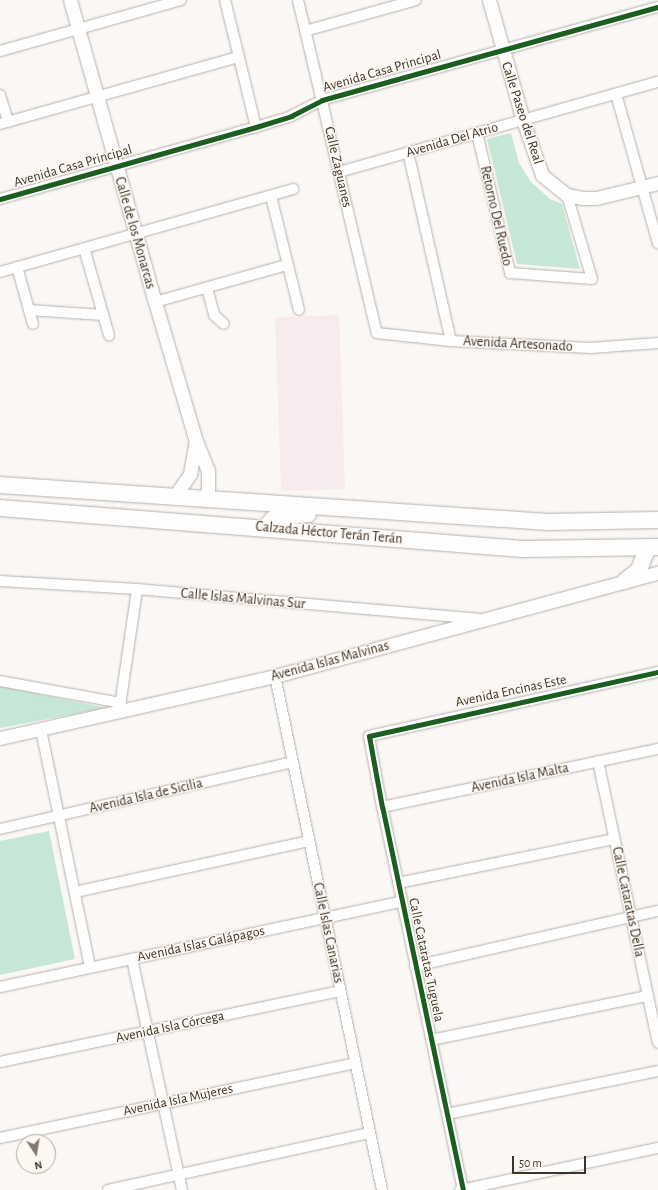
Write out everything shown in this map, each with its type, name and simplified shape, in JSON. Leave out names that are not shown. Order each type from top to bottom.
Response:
[{"type":"main road","name":"Calzada Héctor Terán Terán","points":[[0,484],[548,522],[658,520]]},
{"type":"main road","points":[[119,517],[142,510],[186,510],[200,504],[204,499]]},
{"type":"main road","name":"Calzada Héctor Terán Terán","points":[[0,508],[266,527],[522,549],[652,548]]},
{"type":"main road","points":[[266,527],[273,519],[282,516],[351,509]]},
{"type":"main road","points":[[626,581],[639,570],[652,548]]},
{"type":"street","name":"Calle de los Monarcas","points":[[70,0],[135,234],[196,441],[208,470],[208,490],[204,499]]},
{"type":"street","points":[[0,52],[181,0]]},
{"type":"street","points":[[225,0],[256,127]]},
{"type":"street","name":"Calle Zaguanes","points":[[298,0],[377,333]]},
{"type":"street","points":[[305,31],[416,0]]},
{"type":"street","name":"Calle Paseo del Real","points":[[489,0],[523,120],[542,174],[567,195]]},
{"type":"street","name":"Avenida Casa Principal","points":[[0,199],[256,127],[291,116],[322,100],[658,7]]},
{"type":"street","points":[[0,94],[4,123],[98,98],[238,57]]},
{"type":"street","name":"Avenida Del Atrio","points":[[339,172],[658,82]]},
{"type":"street","points":[[616,94],[658,243]]},
{"type":"street","name":"Retorno Del Ruedo","points":[[477,133],[510,273],[592,278],[567,195]]},
{"type":"street","points":[[408,152],[451,341]]},
{"type":"street","points":[[567,195],[596,198],[658,182]]},
{"type":"street","points":[[0,272],[293,189]]},
{"type":"street","points":[[271,196],[299,310]]},
{"type":"street","points":[[84,248],[109,335]]},
{"type":"street","points":[[155,302],[287,265]]},
{"type":"street","points":[[18,267],[33,324]]},
{"type":"street","points":[[207,288],[214,315],[224,324]]},
{"type":"street","points":[[29,310],[103,316]]},
{"type":"street","name":"Avenida Artesonado","points":[[377,333],[451,341],[591,348],[658,343]]},
{"type":"street","name":"Calle de los Monarcas","points":[[174,497],[190,474],[196,441]]},
{"type":"street","name":"Avenida Islas Malvinas","points":[[0,738],[41,730],[120,708],[275,676],[658,573]]},
{"type":"street","name":"Calle Islas Malvinas Sur","points":[[0,581],[137,589],[486,620]]},
{"type":"street","points":[[0,681],[120,708],[137,589]]},
{"type":"street","name":"Avenida Encinas Este","points":[[369,736],[658,672]]},
{"type":"street","name":"Calle Islas Canarias","points":[[275,676],[382,1190]]},
{"type":"street","points":[[41,730],[90,967]]},
{"type":"street","name":"Calle Cataratas Tuguela","points":[[369,736],[401,902],[462,1190]]},
{"type":"street","name":"Avenida Isla Malta","points":[[382,807],[658,749]]},
{"type":"street","name":"Calle Cataratas Della","points":[[598,761],[658,1043]]},
{"type":"street","name":"Avenida Isla de Sicilia","points":[[0,829],[292,762]]},
{"type":"street","points":[[398,883],[614,839]]},
{"type":"street","points":[[74,892],[309,842]]},
{"type":"street","name":"Avenida Islas Galápagos","points":[[0,986],[401,902]]},
{"type":"street","points":[[415,966],[658,911]]},
{"type":"street","points":[[132,959],[182,1190]]},
{"type":"street","name":"Avenida Isla Córcega","points":[[0,1062],[340,992]]},
{"type":"street","points":[[431,1040],[648,996]]},
{"type":"street","name":"Avenida Isla Mujeres","points":[[0,1138],[355,1063]]},
{"type":"street","points":[[447,1114],[658,1071]]},
{"type":"street","points":[[108,1190],[370,1133]]},
{"type":"street","points":[[462,1190],[658,1148]]},
{"type":"shaded area","points":[[339,315],[345,489],[281,491],[275,317]]},
{"type":"green space","points":[[511,133],[519,163],[531,182],[550,199],[562,204],[580,269],[517,264],[487,139]]},
{"type":"green space","points":[[0,686],[106,708],[0,728]]},
{"type":"green space","points":[[49,831],[75,959],[0,975],[0,841]]},
{"type":"cycle path","points":[[0,199],[256,127],[291,116],[322,100],[658,7]]},
{"type":"cycle path","points":[[463,1190],[382,807],[369,736],[658,672]]}]
